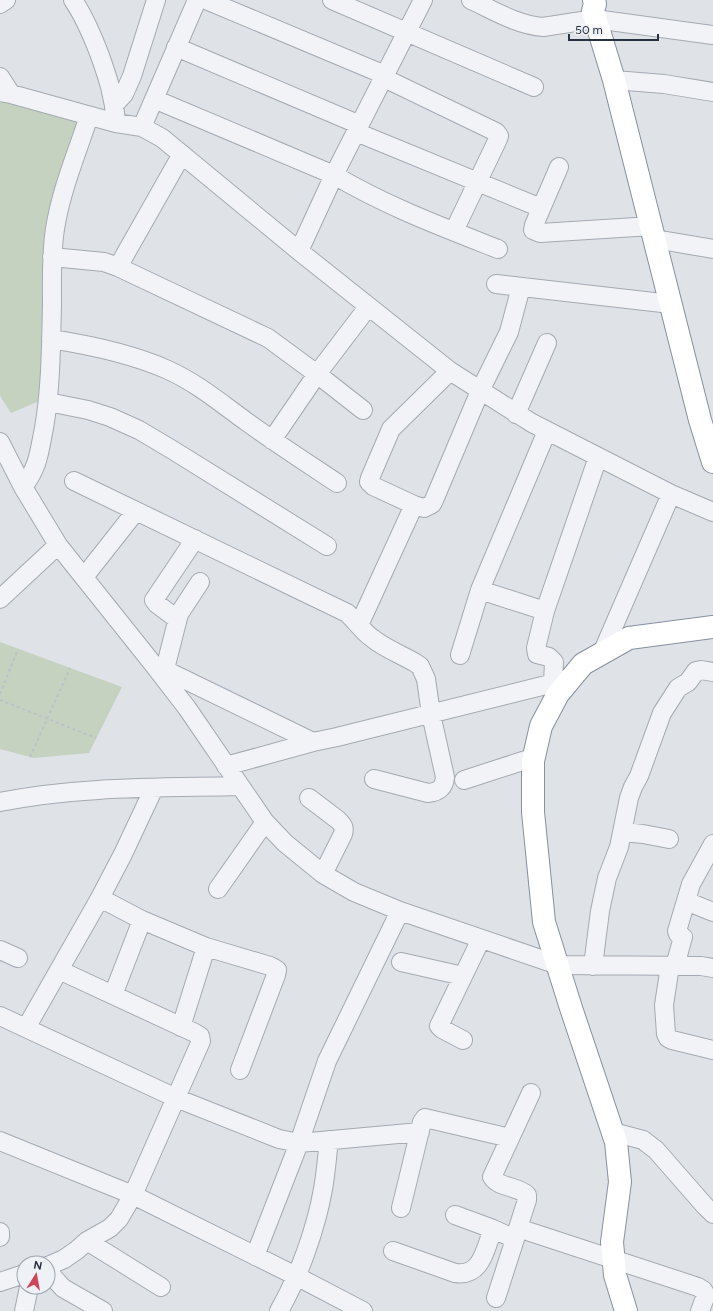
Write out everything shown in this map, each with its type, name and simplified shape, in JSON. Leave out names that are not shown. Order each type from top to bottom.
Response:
[{"type":"highway","points":[[591,8],[614,80],[700,420],[713,462]]},
{"type":"highway","points":[[626,1311],[615,1275],[612,1242],[620,1182],[616,1142],[570,1008],[544,922],[533,812],[534,757],[541,726],[558,694],[562,681],[583,664],[629,638],[713,627]]},
{"type":"street","points":[[0,4],[6,0]]},
{"type":"street","points":[[73,0],[91,32],[109,82],[115,114]]},
{"type":"street","points":[[115,114],[132,76],[156,0]]},
{"type":"street","points":[[142,127],[197,0]]},
{"type":"street","points":[[206,0],[385,77],[498,134],[498,139],[454,231]]},
{"type":"street","points":[[332,0],[534,87]]},
{"type":"street","points":[[299,251],[334,175],[423,0]]},
{"type":"street","points":[[471,0],[513,20],[534,26],[543,27],[591,8],[713,35]]},
{"type":"street","points":[[176,47],[478,182],[541,208]]},
{"type":"street","points":[[0,77],[6,93],[89,116],[115,114],[162,138],[368,307],[450,371],[516,414],[547,431],[671,494],[713,512]]},
{"type":"street","points":[[614,80],[664,84],[713,92]]},
{"type":"street","points":[[154,99],[334,175],[360,191],[384,202],[498,249]]},
{"type":"street","points":[[23,487],[31,476],[38,459],[48,402],[51,339],[52,257],[55,228],[61,200],[89,116]]},
{"type":"street","points":[[118,267],[182,154]]},
{"type":"street","points":[[559,167],[533,228],[536,232],[653,233],[713,249]]},
{"type":"street","points":[[52,257],[104,262],[118,267],[268,338],[363,410]]},
{"type":"street","points":[[496,284],[671,304]]},
{"type":"street","points":[[450,371],[391,430],[369,482],[373,486],[414,505],[424,508],[432,504],[434,500],[480,391],[509,332],[521,287]]},
{"type":"street","points":[[272,440],[317,374],[368,307]]},
{"type":"street","points":[[51,339],[88,346],[138,359],[168,370],[191,382],[272,440],[337,483]]},
{"type":"street","points":[[516,414],[547,344]]},
{"type":"street","points":[[48,402],[88,410],[110,417],[139,430],[327,546]]},
{"type":"street","points":[[460,655],[480,590],[547,431]]},
{"type":"street","points":[[0,442],[23,487],[58,545],[159,667],[265,822],[285,843],[323,874],[354,892],[400,911],[558,965],[701,966],[713,968]]},
{"type":"street","points":[[226,766],[313,742],[562,681],[554,662],[549,657],[537,654],[536,651],[545,611],[598,457]]},
{"type":"street","points":[[74,481],[347,613],[359,625],[362,631],[373,639],[420,666],[426,679],[431,714],[445,777],[444,783],[441,790],[428,793],[374,779]]},
{"type":"street","points":[[602,653],[671,494]]},
{"type":"street","points":[[359,625],[414,505]]},
{"type":"street","points":[[84,577],[136,511]]},
{"type":"street","points":[[177,619],[156,604],[154,600],[195,539]]},
{"type":"street","points":[[0,599],[58,545]]},
{"type":"street","points":[[159,667],[182,608],[200,582]]},
{"type":"street","points":[[480,590],[545,611]]},
{"type":"street","points":[[159,667],[313,742]]},
{"type":"street","points":[[593,966],[600,911],[607,878],[619,847],[629,798],[639,776],[662,713],[678,688],[688,682],[696,671],[701,670],[713,672]]},
{"type":"street","points":[[464,780],[534,757]]},
{"type":"street","points":[[0,802],[22,798],[111,788],[240,786]]},
{"type":"street","points":[[26,1028],[100,898],[123,854],[154,788]]},
{"type":"street","points":[[309,798],[338,820],[344,829],[343,834],[323,874]]},
{"type":"street","points":[[218,889],[265,822]]},
{"type":"street","points":[[623,832],[669,839]]},
{"type":"street","points":[[713,844],[691,884],[677,931],[678,934],[683,936],[683,939],[672,966],[664,1005],[666,1034],[668,1038],[713,1050]]},
{"type":"street","points":[[100,898],[142,920],[206,947],[270,966],[276,970],[276,975],[240,1070]]},
{"type":"street","points":[[686,901],[713,912]]},
{"type":"street","points":[[255,1256],[300,1143],[327,1061],[400,911]]},
{"type":"street","points":[[113,995],[142,920]]},
{"type":"street","points":[[463,1040],[439,1026],[481,939]]},
{"type":"street","points":[[181,1027],[206,947]]},
{"type":"street","points":[[0,950],[18,958]]},
{"type":"street","points":[[401,962],[463,976]]},
{"type":"street","points":[[56,1262],[64,1259],[87,1242],[110,1228],[119,1219],[133,1195],[201,1041],[200,1036],[59,970]]},
{"type":"street","points":[[0,1016],[176,1098],[279,1139],[300,1143],[420,1132]]},
{"type":"street","points":[[496,1298],[527,1200],[527,1195],[496,1181],[492,1177],[531,1093]]},
{"type":"street","points":[[401,1208],[423,1120],[428,1118],[510,1138]]},
{"type":"street","points":[[613,1132],[643,1140],[656,1150],[713,1214]]},
{"type":"street","points":[[279,1311],[296,1276],[316,1219],[323,1189],[329,1140]]},
{"type":"street","points":[[0,1141],[133,1195],[363,1311]]},
{"type":"street","points":[[455,1215],[493,1229],[614,1260],[698,1287],[708,1286],[700,1311]]},
{"type":"street","points":[[392,1251],[455,1273],[463,1274],[476,1268],[493,1229]]},
{"type":"street","points":[[0,1232],[0,1237]]},
{"type":"street","points":[[87,1242],[161,1287]]},
{"type":"street","points":[[0,1282],[16,1277]]},
{"type":"street","points":[[56,1280],[63,1288],[103,1311]]},
{"type":"street","points":[[24,1311],[27,1295]]},
{"type":"path","points":[[0,694],[18,649]]},
{"type":"path","points":[[30,757],[70,668]]},
{"type":"path","points":[[0,700],[96,738]]},
{"type":"green space","points":[[0,99],[80,121],[51,218],[42,400],[11,413],[0,396]]},
{"type":"green space","points":[[0,642],[122,687],[89,753],[34,758],[0,749]]}]
